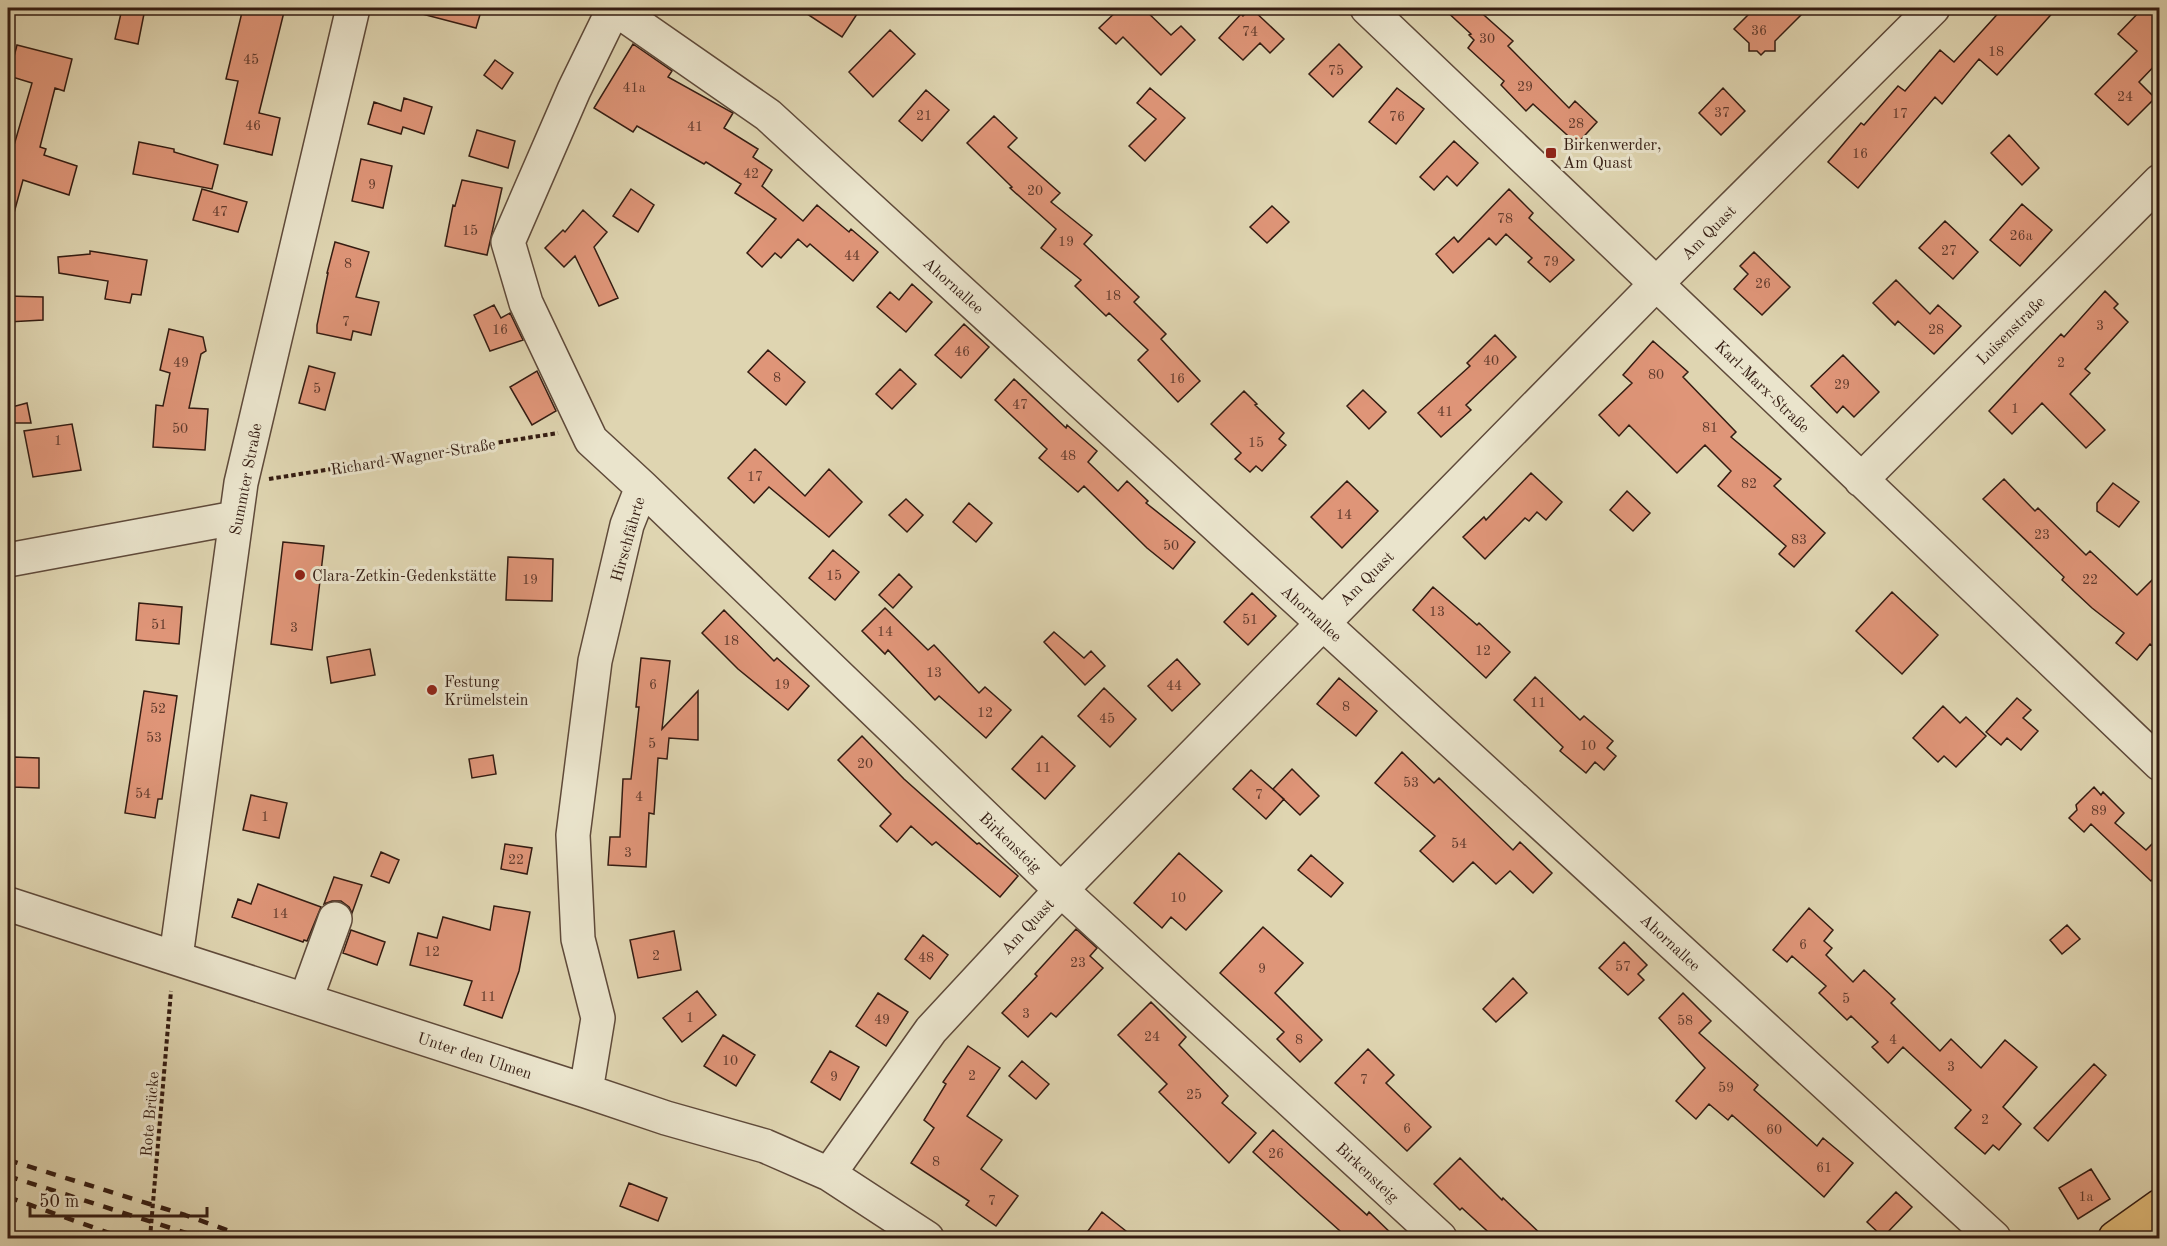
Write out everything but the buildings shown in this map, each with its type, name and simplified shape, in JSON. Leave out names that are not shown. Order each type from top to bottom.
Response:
[{"type":"main road","points":[[2115,1239],[2160,1206]]},
{"type":"street","name":"Summter Straße","points":[[176,957],[241,483],[353,8]]},
{"type":"street","name":"Hirschfährte","points":[[586,1090],[598,1018],[578,939],[573,835],[595,661],[627,525],[642,487],[591,440],[526,303],[508,242],[574,90],[614,8]]},
{"type":"street","name":"Ahornallee","points":[[614,8],[768,115],[1994,1239]]},
{"type":"street","name":"Karl-Marx-Straße","points":[[1367,8],[2160,764]]},
{"type":"street","name":"Am Quast","points":[[829,1174],[931,1030],[1061,890],[1657,283],[1933,8]]},
{"type":"street","name":"Luisenstraße","points":[[1861,480],[2160,181]]},
{"type":"street","name":"Birkensteig","points":[[642,487],[1061,890],[1440,1239]]},
{"type":"street","points":[[8,560],[235,518]]},
{"type":"street","name":"Unter den Ulmen","points":[[8,904],[586,1090],[666,1118],[765,1146],[829,1174],[927,1239]]},
{"type":"street","points":[[306,999],[335,919]]},
{"type":"path","name":"Richard-Wagner-Straße","points":[[241,483],[586,428]]},
{"type":"path","name":"Rote Brücke","points":[[150,1239],[171,991]]},
{"type":"railway","points":[[8,1160],[185,1215],[249,1238]]},
{"type":"railway","points":[[8,1176],[202,1238]]},
{"type":"railway","points":[[8,1197],[123,1238]]},
{"type":"place","name":"Birkenwerder, Am Quast","points":[[1551,153]]},
{"type":"place","name":"Clara-Zetkin-Gedenkstätte","points":[[300,575]]},
{"type":"place","name":"Festung Krümelstein","points":[[432,690]]}]
